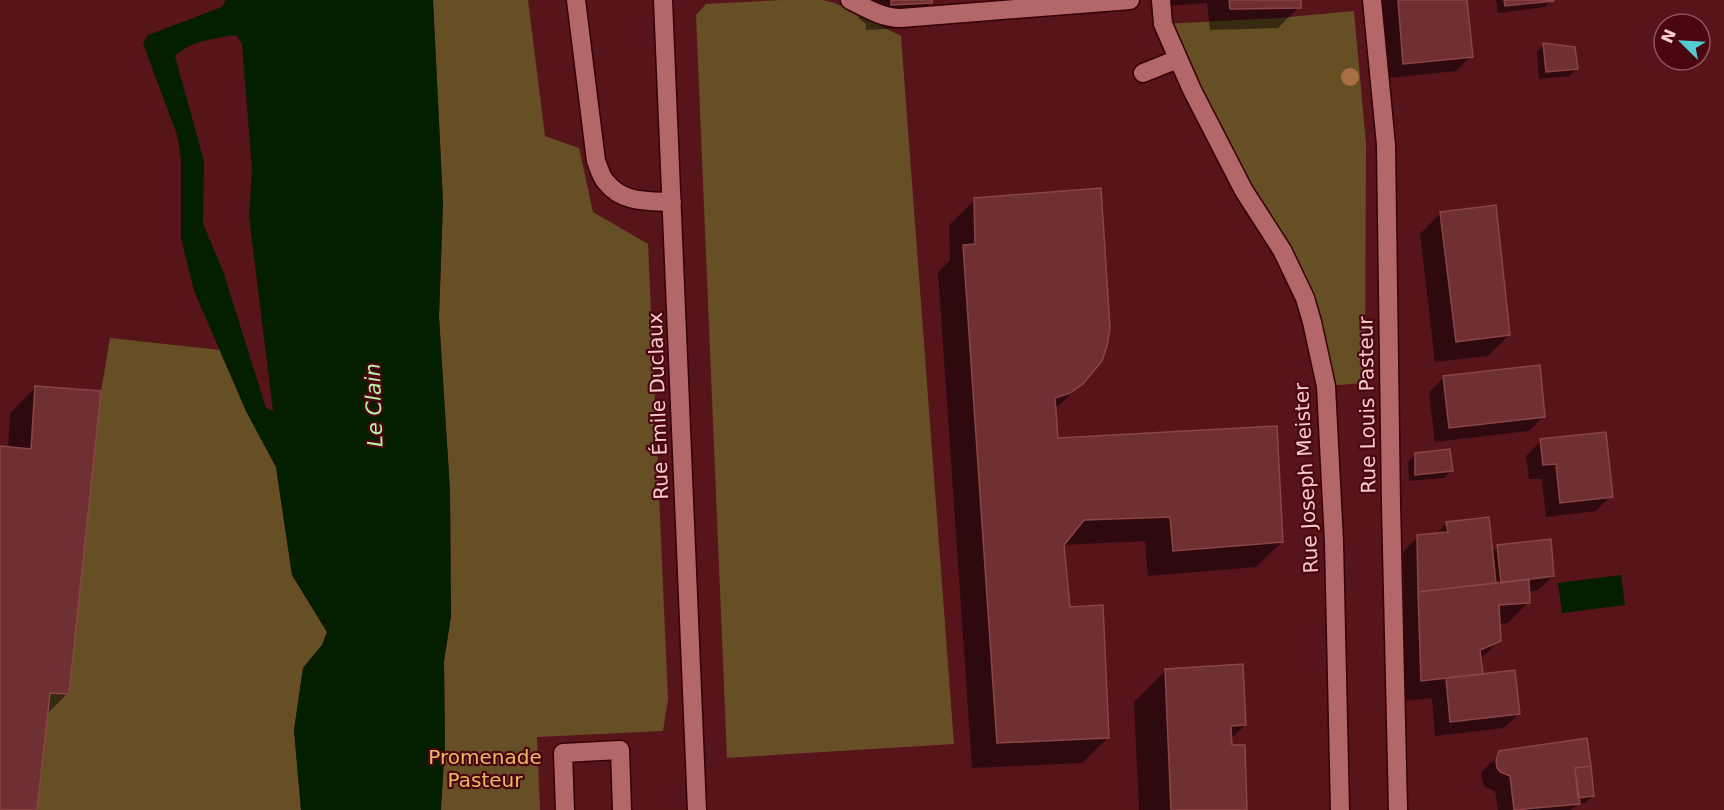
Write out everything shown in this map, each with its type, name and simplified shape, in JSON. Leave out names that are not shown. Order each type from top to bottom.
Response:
[{"type":"street","points":[[576,0],[596,161],[605,182],[619,194],[637,201],[672,202]]},
{"type":"street","name":"Rue Émile Duclaux","points":[[663,0],[697,810]]},
{"type":"street","points":[[849,0],[891,18],[901,18],[1130,0]]},
{"type":"street","name":"Rue Joseph Meister","points":[[1161,0],[1163,24],[1192,90],[1244,191],[1282,250],[1305,297],[1324,375],[1334,543],[1340,810]]},
{"type":"street","name":"Rue Louis Pasteur","points":[[1372,0],[1386,146],[1398,810]]},
{"type":"street","points":[[1143,73],[1178,59]]},
{"type":"street","points":[[565,810],[563,753],[620,750],[622,810]]},
{"type":"green space","name":"Promenade Pasteur","points":[[433,0],[528,0],[545,136],[579,148],[593,212],[648,244],[668,699],[663,731],[537,737],[540,810],[440,810],[445,746],[444,661],[451,616],[450,491],[439,317],[443,203]]},
{"type":"green space","points":[[822,0],[835,3],[901,36],[954,744],[727,758],[696,15],[706,4]]},
{"type":"green space","points":[[1354,11],[1366,143],[1365,383],[1326,386],[1312,322],[1163,24],[1278,18]]},
{"type":"green space","points":[[110,338],[220,350],[246,411],[276,467],[292,575],[327,632],[322,645],[303,668],[294,730],[301,810],[37,810],[50,693],[69,694],[101,391]]},
{"type":"water","name":"Le Clain","points":[[226,0],[433,0],[443,203],[439,317],[450,491],[451,616],[444,661],[445,746],[441,810],[301,810],[294,730],[303,668],[322,645],[327,632],[292,575],[276,467],[246,411],[194,291],[181,238],[181,161],[178,138],[143,43],[148,35],[222,7]],"holes":[[[236,35],[242,44],[252,170],[249,216],[273,411],[266,408],[223,271],[203,224],[204,161],[175,56],[188,47],[220,37]]]},
{"type":"water","points":[[1621,575],[1625,605],[1562,613],[1558,583]]},
{"type":"building","points":[[891,0],[932,0],[932,3],[891,5]]},
{"type":"building","points":[[1229,0],[1301,0],[1301,8],[1230,9]]},
{"type":"building","points":[[1398,0],[1467,0],[1473,57],[1403,64]]},
{"type":"building","points":[[1504,0],[1554,0],[1554,1],[1505,6]]},
{"type":"building","points":[[1543,43],[1575,47],[1578,69],[1546,72]]},
{"type":"building","points":[[1101,188],[1110,328],[1107,346],[1102,361],[1083,384],[1070,393],[1055,398],[1058,438],[1277,426],[1283,542],[1173,551],[1170,517],[1084,520],[1064,545],[1070,607],[1103,605],[1109,738],[997,743],[963,245],[975,244],[974,198]]},
{"type":"building","points":[[1496,205],[1510,335],[1456,342],[1440,212]]},
{"type":"building","points":[[1540,365],[1545,417],[1449,428],[1443,376]]},
{"type":"building","points":[[35,386],[101,391],[69,694],[50,693],[37,810],[0,810],[0,446],[31,449]]},
{"type":"building","points":[[1606,432],[1613,497],[1560,503],[1556,464],[1543,465],[1540,439]]},
{"type":"building","points":[[1450,449],[1453,471],[1415,475],[1415,453]]},
{"type":"building","points":[[1489,517],[1496,583],[1418,592],[1417,535],[1448,532],[1446,522]]},
{"type":"building","points":[[1551,539],[1554,576],[1501,583],[1497,545]]},
{"type":"building","points":[[1529,579],[1530,603],[1499,605],[1501,641],[1480,650],[1483,674],[1421,681],[1418,592]]},
{"type":"building","points":[[1243,664],[1246,725],[1231,726],[1232,745],[1245,745],[1247,810],[1171,810],[1165,669]]},
{"type":"building","points":[[1515,670],[1520,714],[1450,722],[1446,678]]},
{"type":"building","points":[[1587,738],[1591,766],[1575,768],[1580,804],[1514,810],[1510,776],[1500,772],[1497,768],[1496,761],[1499,751]]},
{"type":"building","points":[[1591,766],[1594,796],[1578,798],[1575,768]]}]
